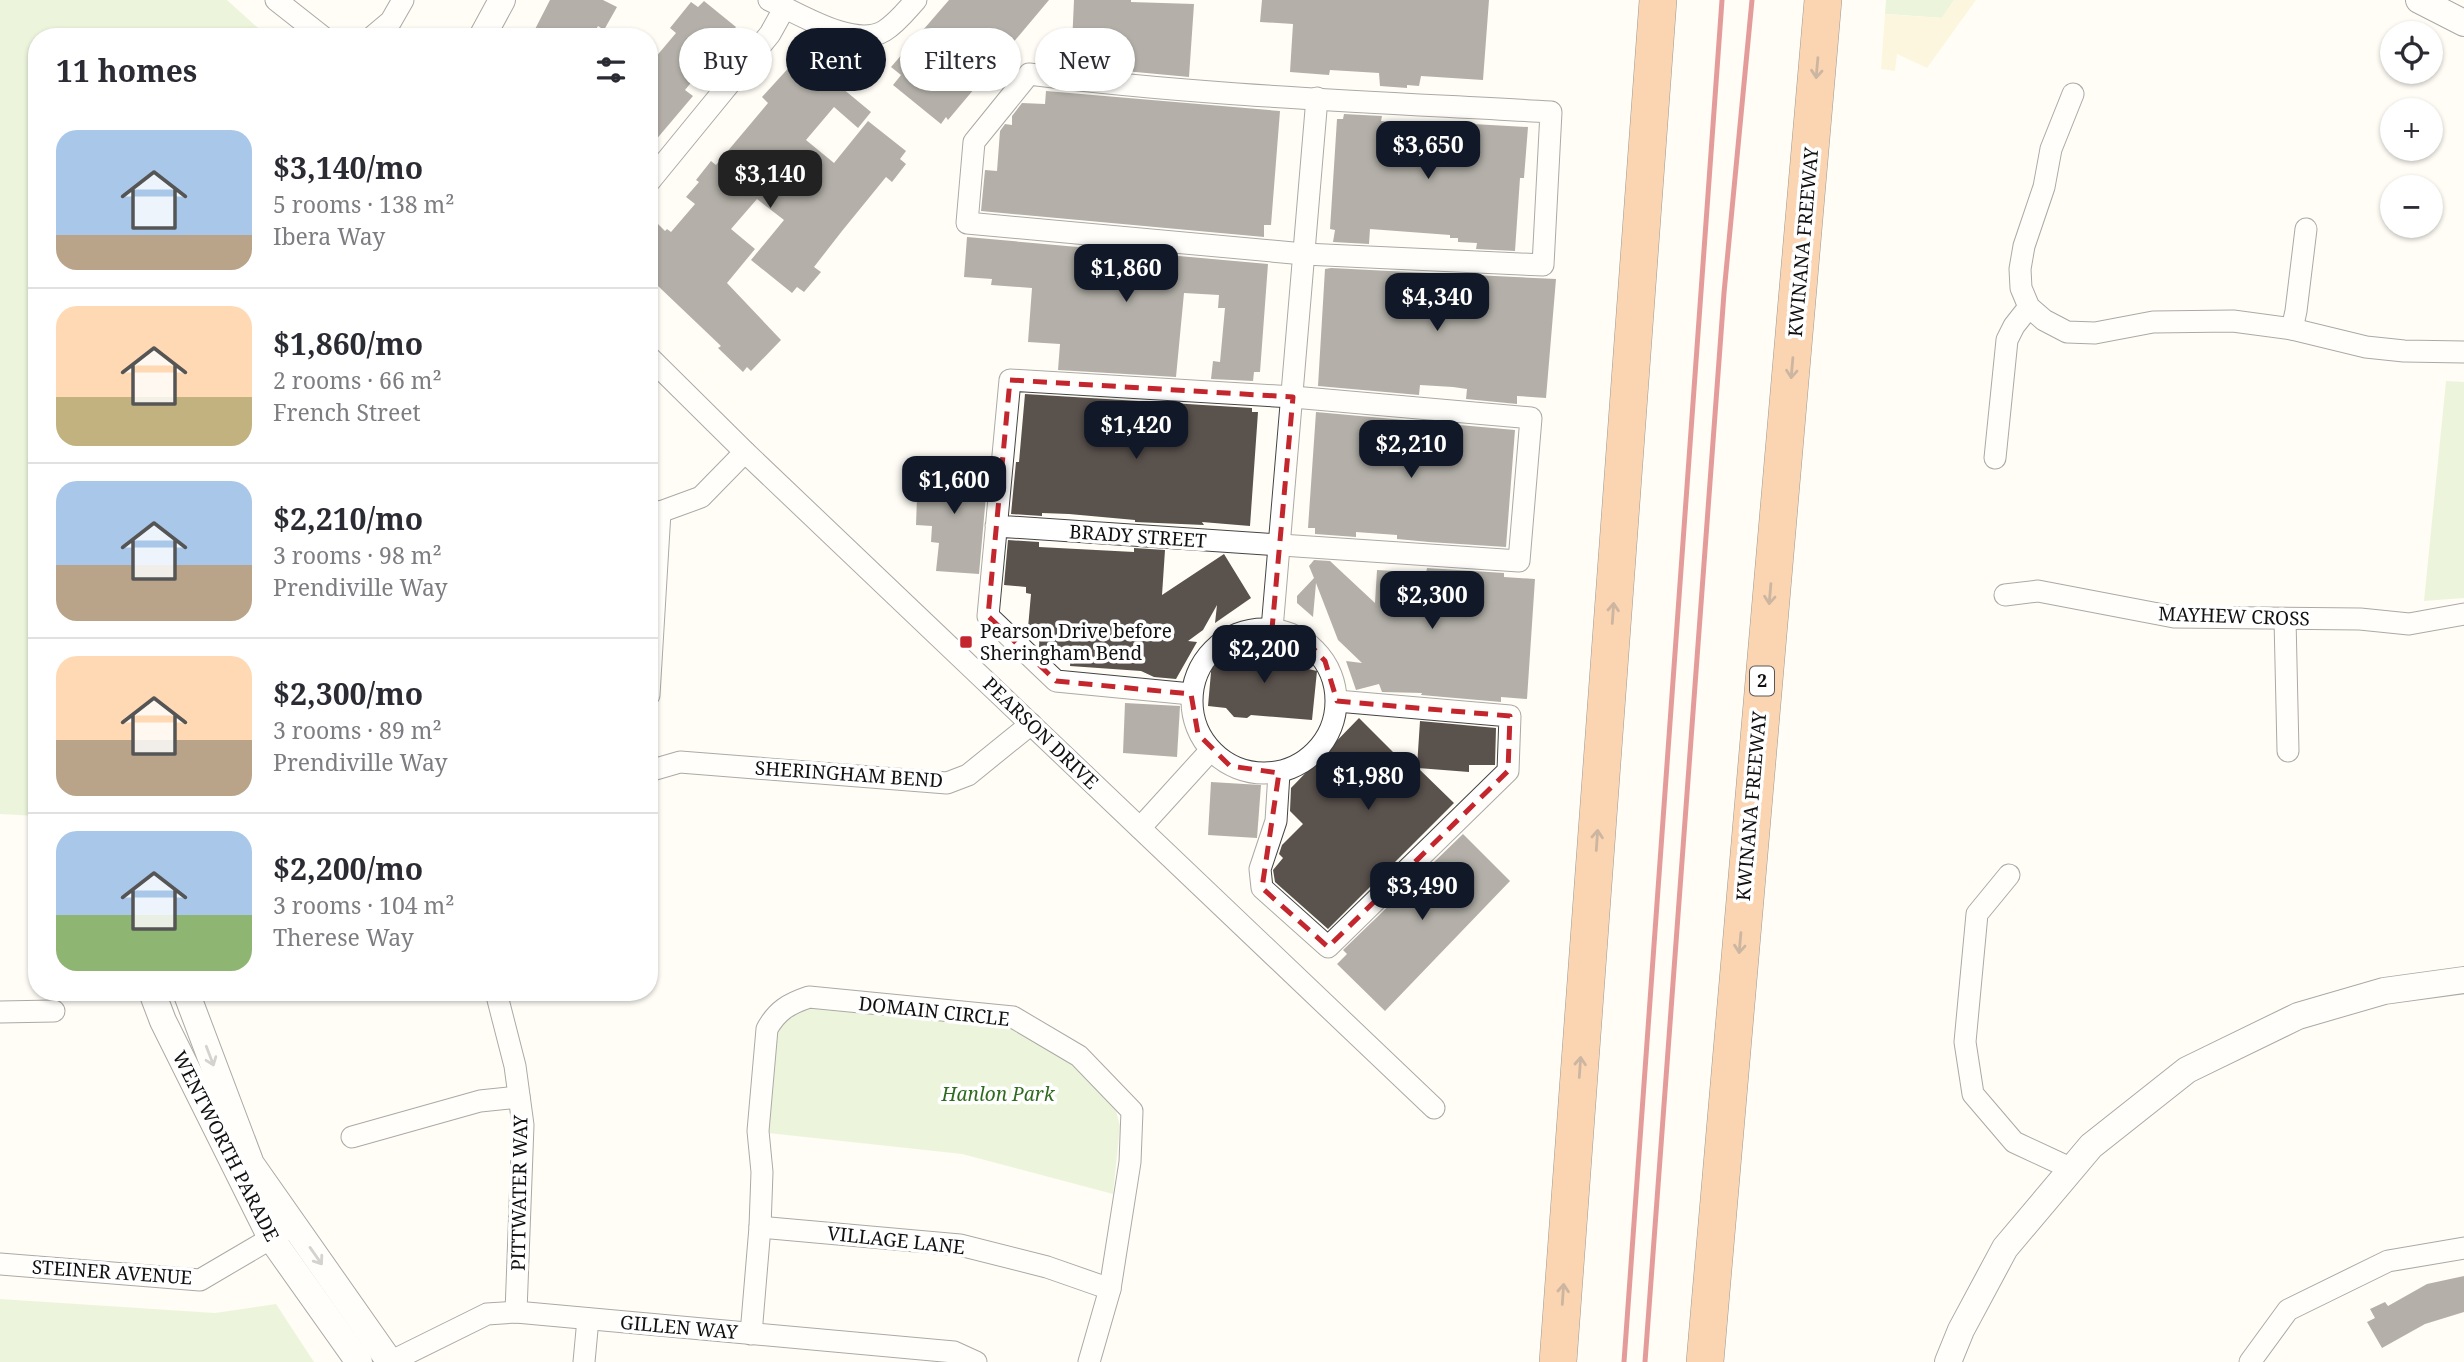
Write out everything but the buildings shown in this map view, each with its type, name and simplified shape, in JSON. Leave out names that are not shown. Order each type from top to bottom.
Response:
[{"type":"highway","points":[[1558,1362],[1658,0]]},
{"type":"highway","name":"KWINANA FREEWAY","points":[[1704,1362],[1823,0]]},
{"type":"street","points":[[276,0],[312,28]]},
{"type":"street","points":[[383,28],[391,21],[403,0]]},
{"type":"street","points":[[487,28],[502,0]]},
{"type":"street","points":[[658,171],[770,34],[777,4],[849,35],[866,37],[882,32],[898,20],[916,0]]},
{"type":"street","points":[[2419,0],[2464,23]]},
{"type":"street","points":[[1029,74],[1080,81],[1317,98],[1551,112],[1543,265],[1304,254],[967,223],[974,142],[1029,74]]},
{"type":"street","points":[[2073,94],[2051,149],[2044,187],[2024,246],[2020,269],[2021,288],[2029,307],[2044,320],[2067,332],[2095,333],[2153,322],[2233,321],[2292,329],[2366,347],[2464,352]]},
{"type":"street","points":[[1272,629],[1317,98]]},
{"type":"street","points":[[2292,329],[2306,229]]},
{"type":"street","points":[[1995,458],[2007,341],[2014,326],[2029,307]]},
{"type":"street","name":"PEARSON DRIVE","points":[[658,366],[1434,1108]]},
{"type":"street","points":[[1191,694],[1056,681],[988,616],[1010,380],[1293,397]]},
{"type":"street","name":"BRADY STREET","points":[[996,526],[1519,561],[1531,418],[1293,397]]},
{"type":"street","points":[[658,511],[701,496],[745,452]]},
{"type":"street","name":"MAYHEW CROSS","points":[[2005,595],[2038,591],[2174,617],[2360,619],[2409,624],[2464,614]]},
{"type":"street","points":[[2284,619],[2288,751]]},
{"type":"street","points":[[1272,629],[1292,634],[1310,645],[1325,661],[1334,680],[1337,701],[1333,726],[1321,747],[1302,764],[1279,773],[1254,774],[1230,766],[1210,751],[1198,734],[1192,714],[1191,694],[1197,671],[1210,652],[1228,638],[1249,630],[1272,629]]},
{"type":"street","points":[[1279,773],[1276,821],[1261,869],[1262,888],[1328,947],[1508,771],[1510,716],[1337,701]]},
{"type":"street","name":"SHERINGHAM BEND","points":[[658,767],[680,762],[947,783],[968,775],[1031,724]]},
{"type":"street","points":[[1140,828],[1210,751]]},
{"type":"street","points":[[2009,875],[1977,914],[1965,1042],[1973,1094],[2014,1142],[2072,1168]]},
{"type":"street","points":[[1948,1362],[1961,1330],[2005,1248],[2091,1146],[2187,1070],[2298,1016],[2384,991],[2464,980]]},
{"type":"street","name":"DOMAIN CIRCLE","points":[[751,1334],[762,1172],[758,1131],[760,1082],[767,1029],[775,1014],[791,1003],[809,998],[1013,1017],[1079,1056],[1132,1111],[1130,1162],[1110,1289],[1089,1362]]},
{"type":"street","name":"WENTWORTH PARADE","points":[[155,1001],[271,1238],[359,1362]]},
{"type":"street","name":"WENTWORTH PARADE","points":[[189,1001],[251,1164],[390,1362]]},
{"type":"street","name":"PITTWATER WAY","points":[[498,1001],[515,1066],[523,1125],[516,1312]]},
{"type":"street","points":[[0,1012],[54,1011]]},
{"type":"street","points":[[352,1137],[480,1101],[519,1097]]},
{"type":"street","name":"STEINER AVENUE","points":[[0,1264],[200,1280],[294,1225]]},
{"type":"street","name":"VILLAGE LANE","points":[[760,1227],[960,1245],[1047,1267],[1110,1289]]},
{"type":"street","points":[[2250,1362],[2288,1310],[2388,1261],[2464,1248]]},
{"type":"street","name":"GILLEN WAY","points":[[390,1362],[487,1314],[516,1312],[954,1352],[976,1362]]},
{"type":"street","points":[[584,1362],[588,1319]]},
{"type":"highlighted area","points":[[1010,380],[1293,397],[1272,629],[1310,645],[1325,661],[1337,701],[1510,716],[1508,771],[1328,947],[1262,888],[1279,773],[1230,766],[1198,734],[1191,694],[1056,681],[988,616]]},
{"type":"green space","points":[[0,0],[227,0],[258,28],[28,28],[28,816],[0,814]]},
{"type":"green space","points":[[1886,0],[1954,0],[1942,18],[1885,14]]},
{"type":"green space","points":[[2446,381],[2464,382],[2464,598],[2424,601]]},
{"type":"green space","name":"Hanlon Park","points":[[808,1007],[996,1024],[1023,1031],[1045,1041],[1107,1097],[1116,1111],[1120,1126],[1113,1194],[962,1154],[768,1133],[774,1038],[787,1016]]},
{"type":"green space","points":[[0,1299],[215,1313],[276,1304],[314,1362],[0,1362]]},
{"type":"sand","points":[[1954,0],[1976,0],[1927,68],[1897,54],[1895,71],[1881,69],[1885,14],[1942,18]]},
{"type":"railway","points":[[1624,1362],[1722,0]]},
{"type":"railway","points":[[1645,1362],[1724,293],[1752,0]]},
{"type":"place","name":"Pearson Drive before Sheringham Bend","points":[[966,642]]}]
